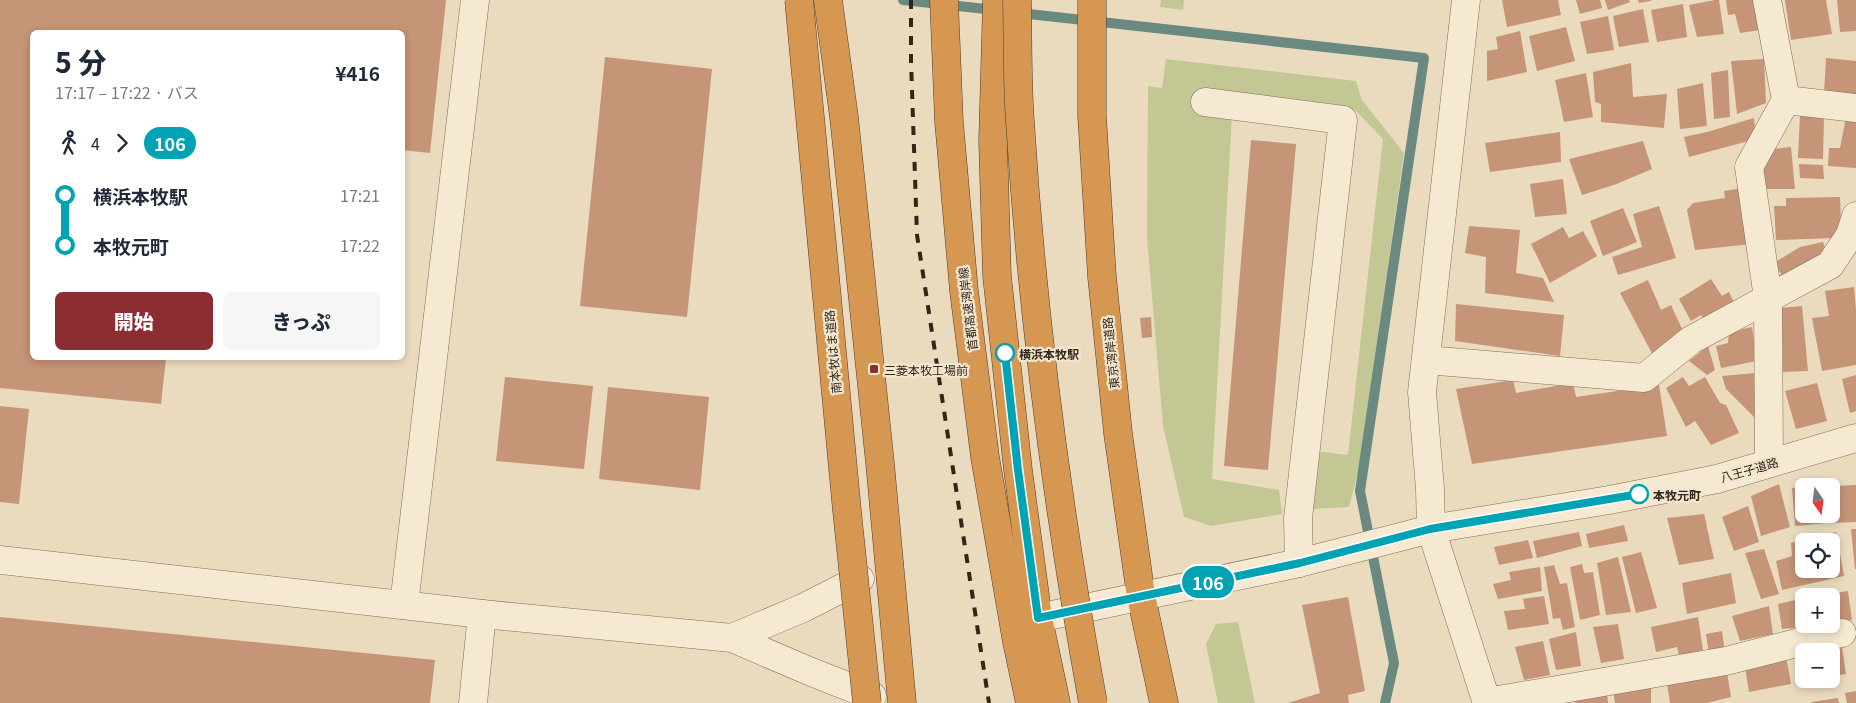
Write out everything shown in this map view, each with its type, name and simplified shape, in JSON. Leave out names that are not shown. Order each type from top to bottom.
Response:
[{"type":"highway","name":"南本牧はま道路","points":[[786,0],[833,511],[866,702]]},
{"type":"highway","name":"南本牧はま道路","points":[[799,0],[866,702]]},
{"type":"highway","points":[[828,0],[847,147],[880,463],[902,703]]},
{"type":"highway","name":"首都高速湾岸線","points":[[944,0],[949,122],[964,291],[985,456],[1017,642],[1030,703]]},
{"type":"highway","points":[[997,0],[993,142],[997,276],[1018,470],[1038,618],[1056,703]]},
{"type":"highway","points":[[1017,0],[1019,120],[1035,302],[1053,458],[1093,703]]},
{"type":"highway","name":"東京湾岸道路","points":[[1092,0],[1092,116],[1102,277],[1118,433],[1141,596],[1164,703]]},
{"type":"street","points":[[404,605],[475,0]]},
{"type":"street","points":[[805,0],[860,579],[866,702]]},
{"type":"street","points":[[1466,0],[1422,392],[1430,488],[1430,529],[1487,703],[1726,661],[1842,633]]},
{"type":"street","points":[[1767,0],[1786,100],[1749,167],[1768,298],[1769,464]]},
{"type":"street","points":[[1786,100],[1856,108]]},
{"type":"street","points":[[1205,102],[1343,120],[1298,518],[1300,563]]},
{"type":"street","points":[[1426,360],[1644,378],[1691,340],[1830,265],[1850,235],[1856,216]]},
{"type":"street","name":"八王子道路","points":[[1038,618],[1300,563],[1430,529],[1629,496],[1717,479],[1856,438]]},
{"type":"street","points":[[0,560],[482,614],[732,638],[809,671],[866,702]]},
{"type":"street","points":[[732,638],[803,608],[860,579]]},
{"type":"street","points":[[473,703],[482,614]]},
{"type":"green space","points":[[1161,0],[1184,0],[1183,10],[1160,7]]},
{"type":"green space","points":[[1166,59],[1356,81],[1362,100],[1404,153],[1359,468],[1349,507],[1313,509],[1315,451],[1348,455],[1383,139],[1355,110],[1233,95],[1212,479],[1279,490],[1282,514],[1211,526],[1184,517],[1163,426],[1147,237],[1148,86],[1162,88]]},
{"type":"green space","points":[[1238,622],[1255,703],[1218,703],[1206,644],[1216,624]]},
{"type":"building","points":[[0,0],[446,0],[430,153],[405,150],[405,30],[30,30],[30,360],[166,360],[161,404],[0,388]]},
{"type":"building","points":[[1502,0],[1558,0],[1561,15],[1507,27]]},
{"type":"building","points":[[1576,0],[1600,0],[1602,8],[1580,14]]},
{"type":"building","points":[[1605,0],[1629,0],[1630,2],[1608,10]]},
{"type":"building","points":[[1638,0],[1651,0],[1651,1],[1639,3]]},
{"type":"building","points":[[1719,0],[1724,34],[1697,37],[1689,5]]},
{"type":"building","points":[[1726,0],[1755,0],[1760,30],[1740,33],[1735,14],[1728,15]]},
{"type":"building","points":[[1785,0],[1826,0],[1832,34],[1791,40]]},
{"type":"building","points":[[1837,0],[1856,0],[1856,31],[1840,32]]},
{"type":"building","points":[[1683,4],[1687,37],[1657,42],[1651,10]]},
{"type":"building","points":[[1643,9],[1649,42],[1619,47],[1613,16]]},
{"type":"building","points":[[1608,16],[1614,50],[1587,54],[1580,22]]},
{"type":"building","points":[[1566,27],[1575,61],[1537,71],[1529,36]]},
{"type":"building","points":[[1520,31],[1527,72],[1487,81],[1487,51],[1498,49],[1496,37]]},
{"type":"building","points":[[605,57],[712,69],[687,317],[580,306]]},
{"type":"building","points":[[1826,58],[1856,61],[1856,97],[1824,93]]},
{"type":"building","points":[[1764,59],[1766,103],[1737,114],[1731,61]]},
{"type":"building","points":[[1631,63],[1633,97],[1667,94],[1664,128],[1601,122],[1601,104],[1595,102],[1593,72]]},
{"type":"building","points":[[1728,70],[1730,117],[1714,119],[1711,73]]},
{"type":"building","points":[[1586,73],[1593,117],[1564,122],[1555,80]]},
{"type":"building","points":[[1703,83],[1707,126],[1680,129],[1677,89]]},
{"type":"building","points":[[1800,114],[1824,117],[1823,159],[1798,158]]},
{"type":"building","points":[[1846,117],[1856,119],[1856,168],[1828,166],[1829,148],[1840,148]]},
{"type":"building","points":[[1754,118],[1756,139],[1689,157],[1684,137]]},
{"type":"building","points":[[1560,132],[1561,162],[1490,172],[1485,143]]},
{"type":"building","points":[[1251,140],[1296,144],[1268,470],[1224,466]]},
{"type":"building","points":[[1643,141],[1652,169],[1614,185],[1582,195],[1569,159]]},
{"type":"building","points":[[1791,147],[1795,189],[1765,189],[1763,172],[1764,150]]},
{"type":"building","points":[[1799,164],[1823,165],[1824,179],[1800,178]]},
{"type":"building","points":[[1563,179],[1567,214],[1535,217],[1530,184]]},
{"type":"building","points":[[1743,188],[1752,244],[1695,250],[1687,210],[1693,203],[1725,198],[1724,191]]},
{"type":"building","points":[[1840,197],[1841,224],[1834,238],[1776,240],[1774,206],[1786,206],[1786,198]]},
{"type":"building","points":[[1659,206],[1676,258],[1618,275],[1612,257],[1642,247],[1633,214]]},
{"type":"building","points":[[1623,208],[1637,242],[1603,256],[1590,221]]},
{"type":"building","points":[[1469,226],[1520,230],[1516,273],[1543,278],[1554,302],[1485,293],[1486,257],[1465,253]]},
{"type":"building","points":[[1563,227],[1569,238],[1583,231],[1597,256],[1550,283],[1531,244]]},
{"type":"building","points":[[1823,242],[1829,259],[1785,280],[1774,263],[1800,247]]},
{"type":"building","points":[[1711,279],[1722,296],[1729,292],[1734,302],[1705,322],[1701,315],[1691,321],[1679,299]]},
{"type":"building","points":[[1648,280],[1661,310],[1671,305],[1684,333],[1655,359],[1620,293]]},
{"type":"building","points":[[1854,287],[1856,365],[1822,371],[1812,318],[1829,316],[1825,291]]},
{"type":"building","points":[[1456,304],[1564,315],[1560,356],[1455,341]]},
{"type":"building","points":[[1802,306],[1808,371],[1781,372],[1780,308]]},
{"type":"building","points":[[1151,317],[1152,337],[1142,338],[1140,318]]},
{"type":"building","points":[[1752,327],[1757,361],[1721,368],[1716,346],[1728,343],[1729,332]]},
{"type":"building","points":[[1708,346],[1715,370],[1707,375],[1689,361]]},
{"type":"building","points":[[1755,373],[1756,419],[1726,389],[1722,376]]},
{"type":"building","points":[[1856,375],[1856,411],[1850,413],[1842,379]]},
{"type":"building","points":[[505,377],[593,386],[584,469],[496,461]]},
{"type":"building","points":[[1683,377],[1689,386],[1705,377],[1720,403],[1726,405],[1739,433],[1711,445],[1695,421],[1686,427],[1666,388]]},
{"type":"building","points":[[1513,380],[1516,393],[1573,383],[1576,397],[1659,385],[1667,436],[1472,464],[1456,389]]},
{"type":"building","points":[[1817,383],[1827,421],[1796,429],[1785,391]]},
{"type":"building","points":[[608,387],[709,397],[700,490],[599,479]]},
{"type":"building","points":[[0,406],[29,409],[19,504],[0,502]]},
{"type":"building","points":[[1779,484],[1790,527],[1761,536],[1751,496]]},
{"type":"building","points":[[1856,485],[1856,522],[1840,523],[1840,486]]},
{"type":"building","points":[[1792,488],[1795,488],[1795,523],[1827,523],[1795,526]]},
{"type":"building","points":[[1748,506],[1759,542],[1734,551],[1722,517]]},
{"type":"building","points":[[1704,514],[1714,559],[1679,565],[1667,518]]},
{"type":"building","points":[[1624,525],[1628,541],[1589,548],[1586,534]]},
{"type":"building","points":[[1851,529],[1856,529],[1856,569],[1855,569]]},
{"type":"building","points":[[1579,532],[1582,546],[1537,558],[1533,541]]},
{"type":"building","points":[[1528,540],[1533,558],[1499,565],[1494,547]]},
{"type":"building","points":[[1795,542],[1795,578],[1835,578],[1782,590],[1776,561],[1792,556],[1791,543]]},
{"type":"building","points":[[1764,549],[1779,594],[1761,599],[1745,553]]},
{"type":"building","points":[[1641,552],[1657,608],[1636,613],[1622,557]]},
{"type":"building","points":[[1840,554],[1844,576],[1840,577]]},
{"type":"building","points":[[1618,557],[1631,612],[1606,615],[1597,563]]},
{"type":"building","points":[[1582,564],[1584,573],[1593,572],[1600,615],[1580,620],[1570,567]]},
{"type":"building","points":[[1554,565],[1560,584],[1567,583],[1575,627],[1563,630],[1560,618],[1553,619],[1544,567]]},
{"type":"building","points":[[1540,567],[1542,591],[1498,599],[1493,584],[1511,580],[1509,572]]},
{"type":"building","points":[[1731,573],[1736,603],[1687,614],[1682,583]]},
{"type":"building","points":[[1848,591],[1852,620],[1840,622],[1840,592]]},
{"type":"building","points":[[1544,596],[1549,624],[1508,630],[1504,611],[1525,609],[1523,599]]},
{"type":"building","points":[[1348,597],[1365,691],[1348,695],[1349,703],[1288,703],[1320,693],[1302,605]]},
{"type":"building","points":[[1795,600],[1795,628],[1782,629],[1778,604]]},
{"type":"building","points":[[1769,606],[1773,634],[1740,641],[1732,616]]},
{"type":"building","points":[[0,617],[435,660],[430,703],[0,703]]},
{"type":"building","points":[[1698,617],[1703,650],[1679,655],[1677,647],[1656,652],[1651,627]]},
{"type":"building","points":[[1618,624],[1624,659],[1601,663],[1593,627]]},
{"type":"building","points":[[1722,631],[1725,652],[1709,654],[1706,634]]},
{"type":"building","points":[[1576,632],[1581,666],[1556,670],[1549,639]]},
{"type":"building","points":[[1841,640],[1846,674],[1840,675],[1840,643],[1827,643]]},
{"type":"building","points":[[1543,641],[1550,675],[1524,680],[1515,647]]},
{"type":"building","points":[[1786,656],[1791,684],[1749,692],[1745,667]]},
{"type":"building","points":[[1726,666],[1731,697],[1707,703],[1670,703],[1666,677]]},
{"type":"building","points":[[1651,683],[1651,703],[1615,703],[1613,690]]},
{"type":"building","points":[[1856,691],[1856,703],[1847,703],[1845,693]]},
{"type":"building","points":[[1607,692],[1608,703],[1575,703],[1574,698]]},
{"type":"building","points":[[1838,698],[1839,703],[1811,703],[1811,702]]},
{"type":"waterway","points":[[903,0],[995,10]]},
{"type":"waterway","points":[[1020,13],[1424,58],[1360,491],[1394,663],[1385,703]]},
{"type":"railway","points":[[911,0],[911,61],[917,235],[989,703]]},
{"type":"bus line","name":"106","points":[[1005,353],[1018,470],[1038,618],[1300,563],[1430,529],[1639,494]]},
{"type":"place","name":"横浜本牧駅","points":[[1005,353]]},
{"type":"place","name":"三菱本牧工場前","points":[[874,369]]},
{"type":"place","name":"本牧元町","points":[[1639,494]]}]
